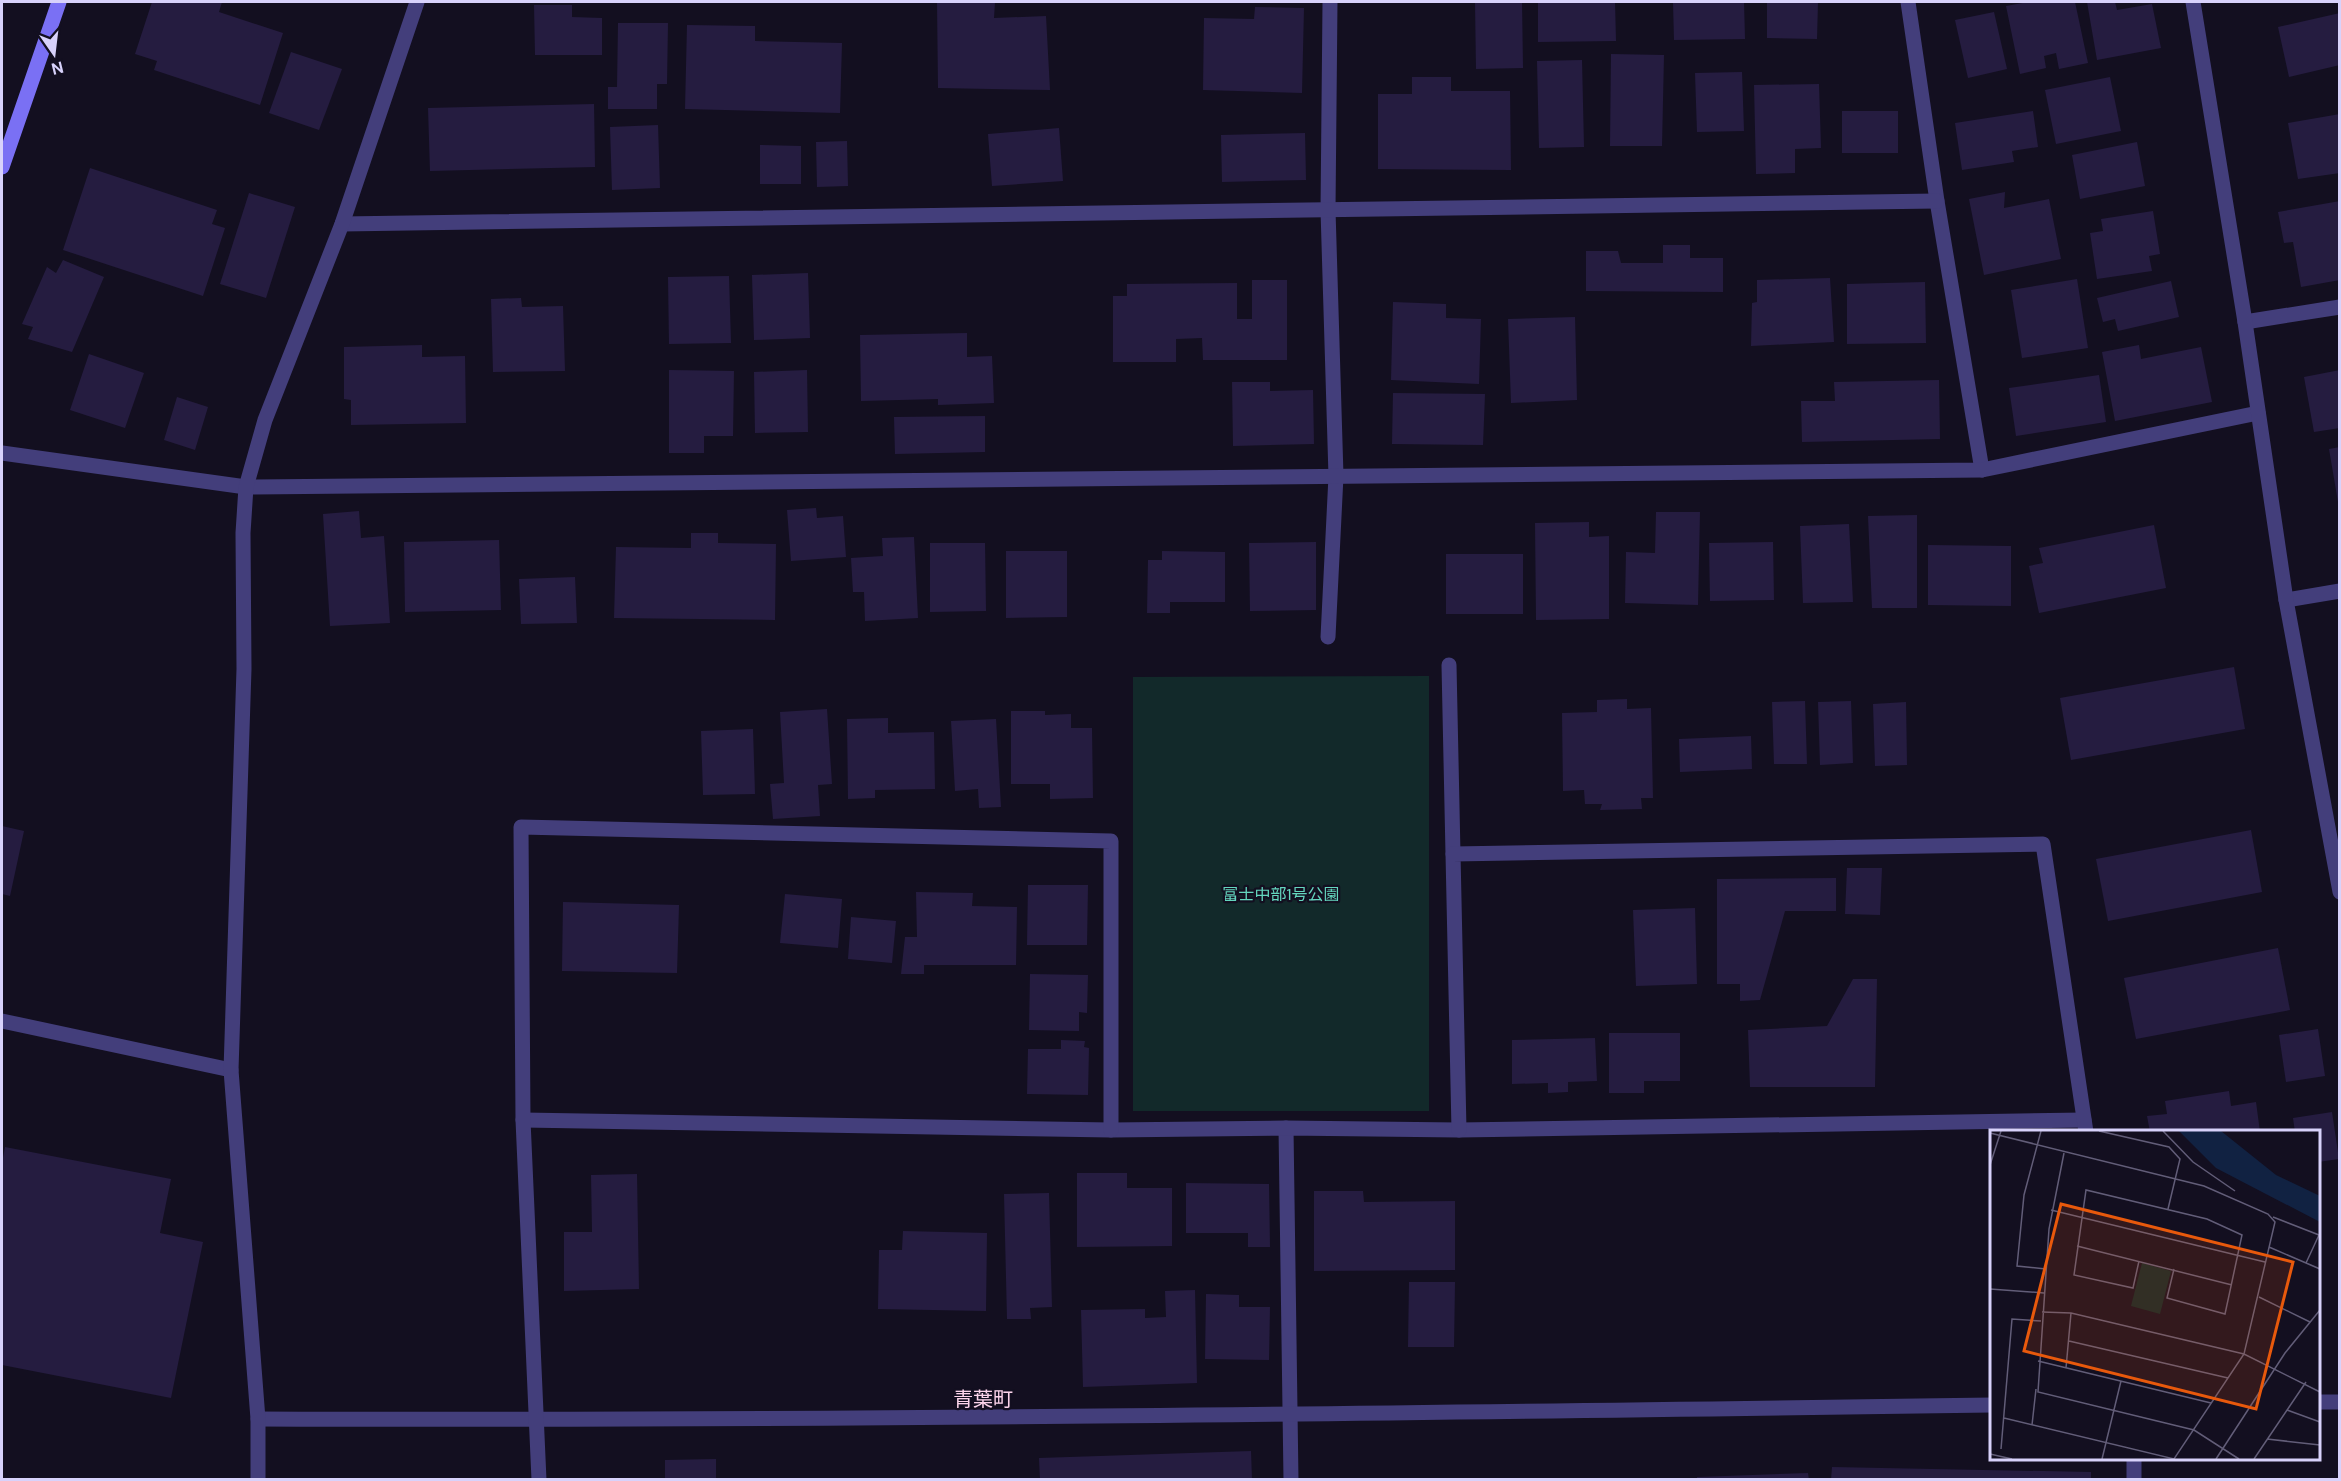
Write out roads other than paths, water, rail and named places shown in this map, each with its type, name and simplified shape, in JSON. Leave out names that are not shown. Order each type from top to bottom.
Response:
[{"type":"main road","points":[[2,167],[59,2]]},
{"type":"street","points":[[258,1479],[258,1419],[231,1070],[244,669],[243,533],[246,487],[265,420],[342,224],[417,2]]},
{"type":"street","points":[[1328,637],[1336,476],[1328,210],[1330,2]]},
{"type":"street","points":[[1908,2],[1937,201],[1982,470]]},
{"type":"street","points":[[2193,2],[2245,322],[2286,600],[2334,826],[2340,892]]},
{"type":"street","points":[[342,224],[1937,201]]},
{"type":"street","points":[[2245,322],[2340,307]]},
{"type":"street","points":[[2,453],[246,487],[1982,470],[2258,413]]},
{"type":"street","points":[[2286,600],[2340,591]]},
{"type":"street","points":[[1449,665],[1459,1130]]},
{"type":"street","points":[[539,1479],[523,1120],[521,827],[1110,840],[1111,1130]]},
{"type":"street","points":[[523,1120],[1111,1130],[2085,1126],[2043,844],[1453,854]]},
{"type":"street","points":[[2,1021],[231,1070]]},
{"type":"street","points":[[1286,1128],[1291,1479]]},
{"type":"street","points":[[2320,1402],[2340,1402]]},
{"type":"street","points":[[258,1419],[538,1420],[1290,1414],[1990,1405]]},
{"type":"street","points":[[2134,1460],[2134,1479]]},
{"type":"district","name":"青葉町","points":[[983,1399]]},
{"type":"park label","name":"富士中部1号公園","points":[[1281,894]]}]
